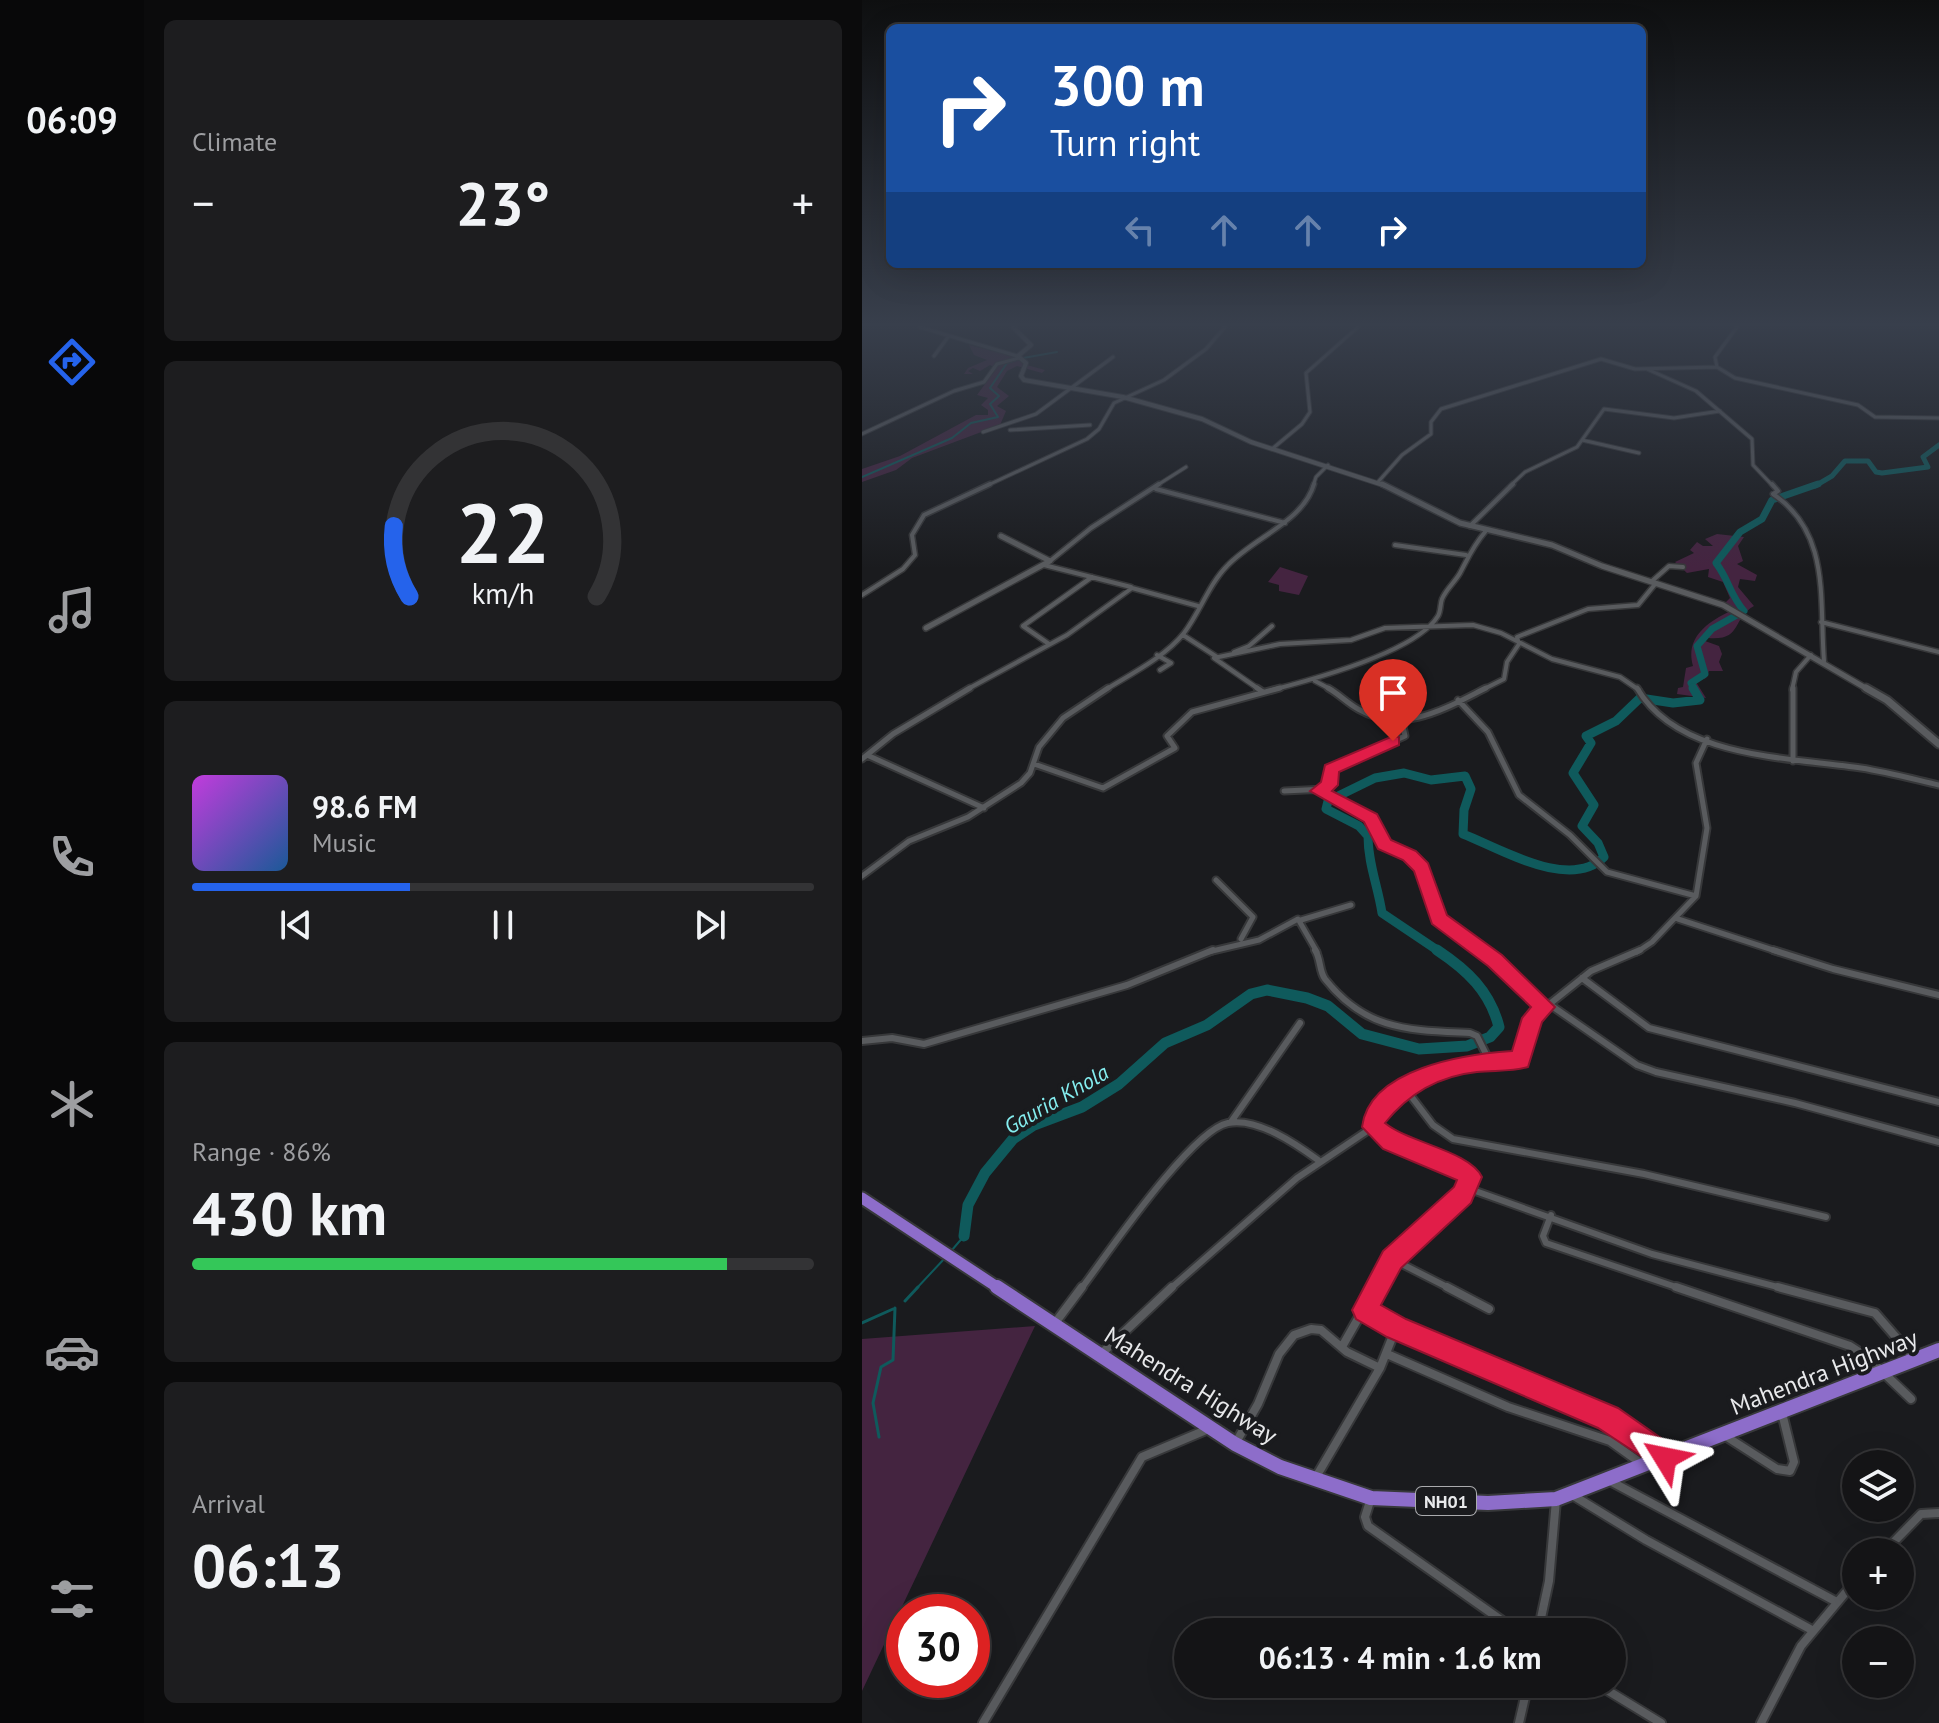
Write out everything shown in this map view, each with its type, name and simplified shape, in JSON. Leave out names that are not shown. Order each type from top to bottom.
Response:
[{"type":"highway","name":"Mahendra Highway","points":[[862,1198],[1235,1444],[1280,1467],[1371,1498],[1488,1503],[1563,1496],[1609,1481],[1939,1350]]},
{"type":"street","points":[[862,434],[919,407]]},
{"type":"street","points":[[1005,430],[1045,407]]},
{"type":"street","points":[[862,595],[903,569],[915,555],[912,535],[924,515],[1087,439],[1099,429],[1110,407]]},
{"type":"street","points":[[1160,407],[1202,419],[1230,434],[1272,449],[1378,482],[1469,527],[1552,545],[1732,611],[1824,661],[1904,712],[1939,744]]},
{"type":"street","points":[[1272,449],[1311,415],[1312,407]]},
{"type":"street","points":[[1378,482],[1402,455],[1431,434],[1431,422],[1446,407]]},
{"type":"street","points":[[1716,407],[1752,439],[1755,453],[1753,465],[1778,491],[1773,494],[1793,505],[1818,557],[1824,661]]},
{"type":"street","points":[[1861,407],[1875,417],[1939,418]]},
{"type":"street","points":[[1469,527],[1525,472],[1577,447],[1604,409],[1674,418],[1720,411]]},
{"type":"street","points":[[983,432],[1090,425]]},
{"type":"street","points":[[1582,440],[1639,453]]},
{"type":"street","points":[[862,876],[909,841],[984,808],[1021,783],[1034,764],[1039,747],[1077,706],[1129,676],[1183,635],[1198,606],[1237,554],[1285,523],[1306,503],[1311,485],[1328,465]]},
{"type":"street","points":[[926,628],[1047,563],[1091,528],[1186,467]]},
{"type":"street","points":[[1155,489],[1285,523]]},
{"type":"street","points":[[1034,764],[1103,788],[1175,748],[1167,736],[1192,712],[1314,681],[1392,649],[1428,627],[1439,615],[1442,599],[1466,555],[1485,532]]},
{"type":"street","points":[[1001,536],[1047,563],[1198,606]]},
{"type":"street","points":[[1395,545],[1466,555]]},
{"type":"street","points":[[1314,681],[1340,694],[1359,710],[1402,722],[1425,716],[1504,679],[1517,637],[1588,609],[1638,605],[1647,598],[1654,582],[1672,565],[1683,567]]},
{"type":"street","points":[[1049,644],[1023,626],[1092,577]]},
{"type":"street","points":[[864,757],[937,703],[1049,644],[1098,615],[1132,588]]},
{"type":"street","points":[[1821,622],[1871,632],[1903,644],[1939,652]]},
{"type":"street","points":[[1214,658],[1280,644],[1351,640],[1385,628],[1469,624],[1518,641],[1552,659],[1620,677],[1643,693],[1645,701],[1669,723],[1707,739],[1762,757],[1862,768],[1939,785]]},
{"type":"street","points":[[1214,658],[1249,646],[1272,626]]},
{"type":"street","points":[[1183,635],[1263,692]]},
{"type":"street","points":[[1157,655],[1171,663],[1160,670]]},
{"type":"street","points":[[1793,761],[1794,680],[1803,658],[1812,655]]},
{"type":"street","points":[[1458,700],[1488,732],[1519,795],[1570,835],[1574,843],[1598,864],[1615,877],[1696,896]]},
{"type":"street","points":[[1318,791],[1329,785],[1331,769],[1343,761],[1405,736],[1402,722]]},
{"type":"street","points":[[1373,1127],[1374,1120],[1404,1087],[1426,1074],[1490,1062],[1520,1060],[1532,1018],[1546,1005],[1607,962],[1634,954],[1678,919],[1696,896],[1707,828],[1696,763],[1707,739]]},
{"type":"street","points":[[864,757],[984,808]]},
{"type":"street","points":[[1284,791],[1326,792],[1333,801],[1359,810],[1371,818],[1384,844],[1409,856],[1422,868],[1439,919],[1546,1005],[1637,1065],[1939,1142]]},
{"type":"street","points":[[1216,880],[1253,917],[1241,940]]},
{"type":"street","points":[[862,1041],[892,1038],[924,1044],[1127,985],[1241,940],[1259,940],[1292,920],[1351,905]]},
{"type":"street","points":[[1678,919],[1846,973],[1939,995]]},
{"type":"street","points":[[1301,920],[1319,956],[1322,976],[1355,1009],[1399,1030],[1477,1036],[1490,1062]]},
{"type":"street","points":[[1582,978],[1649,1028],[1939,1102]]},
{"type":"street","points":[[1055,1324],[1179,1162],[1211,1131],[1231,1122],[1300,1023]]},
{"type":"street","points":[[1404,1087],[1433,1125],[1453,1139],[1644,1174],[1826,1217]]},
{"type":"street","points":[[1231,1122],[1271,1132],[1318,1160]]},
{"type":"street","points":[[1100,1354],[1185,1272],[1318,1160],[1339,1144],[1373,1127]]},
{"type":"street","points":[[1343,1345],[1392,1259],[1447,1211],[1467,1188],[1469,1174],[1407,1151],[1373,1127]]},
{"type":"street","points":[[1467,1188],[1551,1215],[1652,1254],[1875,1313],[1883,1318],[1915,1360]]},
{"type":"street","points":[[1551,1215],[1543,1236],[1546,1243],[1850,1346],[1884,1372],[1895,1388],[1911,1399]]},
{"type":"street","points":[[1392,1259],[1489,1309]]},
{"type":"street","points":[[1365,1310],[1396,1328],[1608,1418],[1665,1458]]},
{"type":"street","points":[[1316,1478],[1380,1368],[1396,1328]]},
{"type":"street","points":[[1235,1444],[1279,1354],[1294,1335],[1311,1329],[1321,1330],[1343,1345],[1347,1352],[1380,1368]]},
{"type":"street","points":[[1387,1354],[1508,1407],[1610,1441],[1645,1466]]},
{"type":"street","points":[[1724,1435],[1777,1469],[1790,1471],[1794,1462],[1782,1412]]},
{"type":"street","points":[[985,1722],[1142,1457],[1211,1428]]},
{"type":"street","points":[[1609,1481],[1835,1601]]},
{"type":"street","points":[[1541,1618],[1563,1496],[1810,1629]]},
{"type":"street","points":[[1371,1498],[1365,1517],[1368,1526],[1498,1618]]},
{"type":"street","points":[[1898,1538],[1921,1514],[1939,1513]]},
{"type":"street","points":[[1761,1723],[1783,1669],[1810,1629],[1842,1594]]},
{"type":"street","points":[[1519,1723],[1525,1698]]},
{"type":"street","points":[[1620,1698],[1661,1723]]},
{"type":"shaded area","points":[[984,407],[1000,407],[1006,411],[1000,425],[912,458],[896,470],[862,482],[862,469],[900,456],[976,415],[988,415]]},
{"type":"shaded area","points":[[1717,534],[1744,537],[1738,546],[1743,561],[1737,564],[1757,575],[1755,581],[1740,579],[1738,587],[1754,606],[1732,633],[1705,641],[1719,646],[1722,654],[1719,662],[1723,671],[1709,671],[1706,678],[1696,682],[1706,698],[1677,694],[1678,688],[1683,687],[1686,668],[1693,666],[1692,648],[1700,632],[1713,620],[1731,611],[1723,605],[1730,598],[1723,582],[1708,577],[1709,569],[1687,573],[1675,562],[1694,553],[1690,550],[1697,542],[1703,546],[1713,546],[1705,539]]},
{"type":"shaded area","points":[[1280,567],[1308,576],[1299,595],[1279,591],[1279,585],[1268,582]]},
{"type":"shaded area","points":[[1035,1326],[908,1594],[886,1594],[886,1640],[862,1691],[862,1339]]},
{"type":"waterway","points":[[862,477],[952,438],[971,423],[998,417],[992,407]]},
{"type":"waterway","name":"Gauria Khola","points":[[1815,486],[1832,476],[1845,461],[1868,461],[1876,472],[1882,473],[1928,467],[1923,457],[1939,445]]},
{"type":"waterway","name":"Gauria Khola","points":[[1695,690],[1691,683],[1705,674],[1697,646],[1712,629],[1744,611],[1716,563],[1740,532],[1762,519],[1772,500],[1818,484]]},
{"type":"waterway","name":"Gauria Khola","points":[[1440,952],[1382,913],[1368,836],[1359,826],[1326,809],[1328,801],[1375,778],[1404,773],[1431,780],[1465,776],[1471,789],[1464,810],[1463,834],[1515,857],[1554,869],[1573,870],[1590,866],[1604,857],[1598,843],[1582,826],[1594,805],[1573,773],[1591,743],[1586,736],[1616,721],[1640,698],[1673,703],[1700,700],[1693,688]]},
{"type":"waterway","name":"Gauria Khola","points":[[964,1236],[968,1205],[985,1173],[1013,1139],[1034,1125],[1082,1107],[1119,1084],[1165,1043],[1207,1025],[1251,994],[1267,990],[1307,998],[1328,1006],[1362,1034],[1419,1049],[1467,1046],[1490,1037],[1499,1027],[1490,1003],[1476,982],[1437,950]]},
{"type":"waterway","points":[[952,1250],[964,1236]]},
{"type":"waterway","points":[[916,1289],[945,1258]]},
{"type":"waterway","points":[[905,1301],[918,1287]]},
{"type":"waterway","points":[[879,1437],[873,1403],[881,1367],[893,1360],[895,1308]]},
{"type":"waterway","points":[[862,1323],[893,1309]]},
{"type":"route","points":[[1393,741],[1331,769],[1329,785],[1318,791],[1326,792],[1333,801],[1359,810],[1371,818],[1384,844],[1409,856],[1422,868],[1439,919],[1495,961],[1545,1007],[1532,1018],[1520,1060],[1474,1063],[1426,1074],[1410,1082],[1393,1097],[1374,1120],[1373,1127],[1391,1142],[1465,1172],[1470,1177],[1467,1188],[1447,1211],[1392,1259],[1365,1310],[1396,1328],[1608,1418],[1665,1458]]}]
